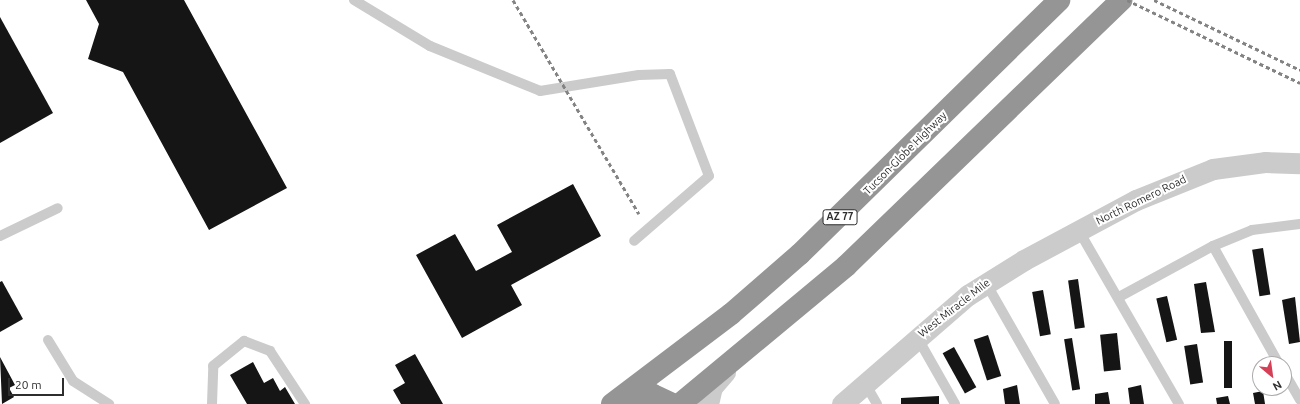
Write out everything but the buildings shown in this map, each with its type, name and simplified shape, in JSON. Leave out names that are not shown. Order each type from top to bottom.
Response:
[{"type":"highway","points":[[680,404],[743,354],[876,239],[1120,0]]},
{"type":"highway","name":"Tucson-Globe Highway","points":[[614,404],[709,332],[800,254],[1054,5]]},
{"type":"highway","points":[[614,404],[651,394],[672,404]]},
{"type":"street","name":"North Romero Road","points":[[1079,231],[1161,188],[1200,173],[1238,164],[1300,164]]},
{"type":"street","name":"West Miracle Mile","points":[[842,404],[866,384],[916,337],[986,283],[1079,231]]},
{"type":"street","points":[[708,404],[712,387],[743,354]]},
{"type":"lane","points":[[354,0],[430,46],[540,90],[639,75],[670,74],[709,176],[634,241]]},
{"type":"lane","points":[[0,236],[58,208]]},
{"type":"lane","points":[[1119,297],[1213,246],[1252,230],[1300,224]]},
{"type":"lane","points":[[1079,231],[1119,297],[1179,404]]},
{"type":"lane","points":[[1213,246],[1275,356]]},
{"type":"lane","points":[[986,283],[1054,404]]},
{"type":"lane","points":[[916,337],[955,404]]},
{"type":"lane","points":[[48,340],[73,380],[109,404]]},
{"type":"lane","points":[[212,404],[212,366],[244,341],[270,351],[305,404]]},
{"type":"lane","points":[[866,384],[877,404]]},
{"type":"lane","points":[[1292,386],[1300,400]]},
{"type":"railway","points":[[513,0],[639,214]]},
{"type":"railway","points":[[1127,0],[1300,83]]},
{"type":"railway","points":[[1154,0],[1300,70]]}]
